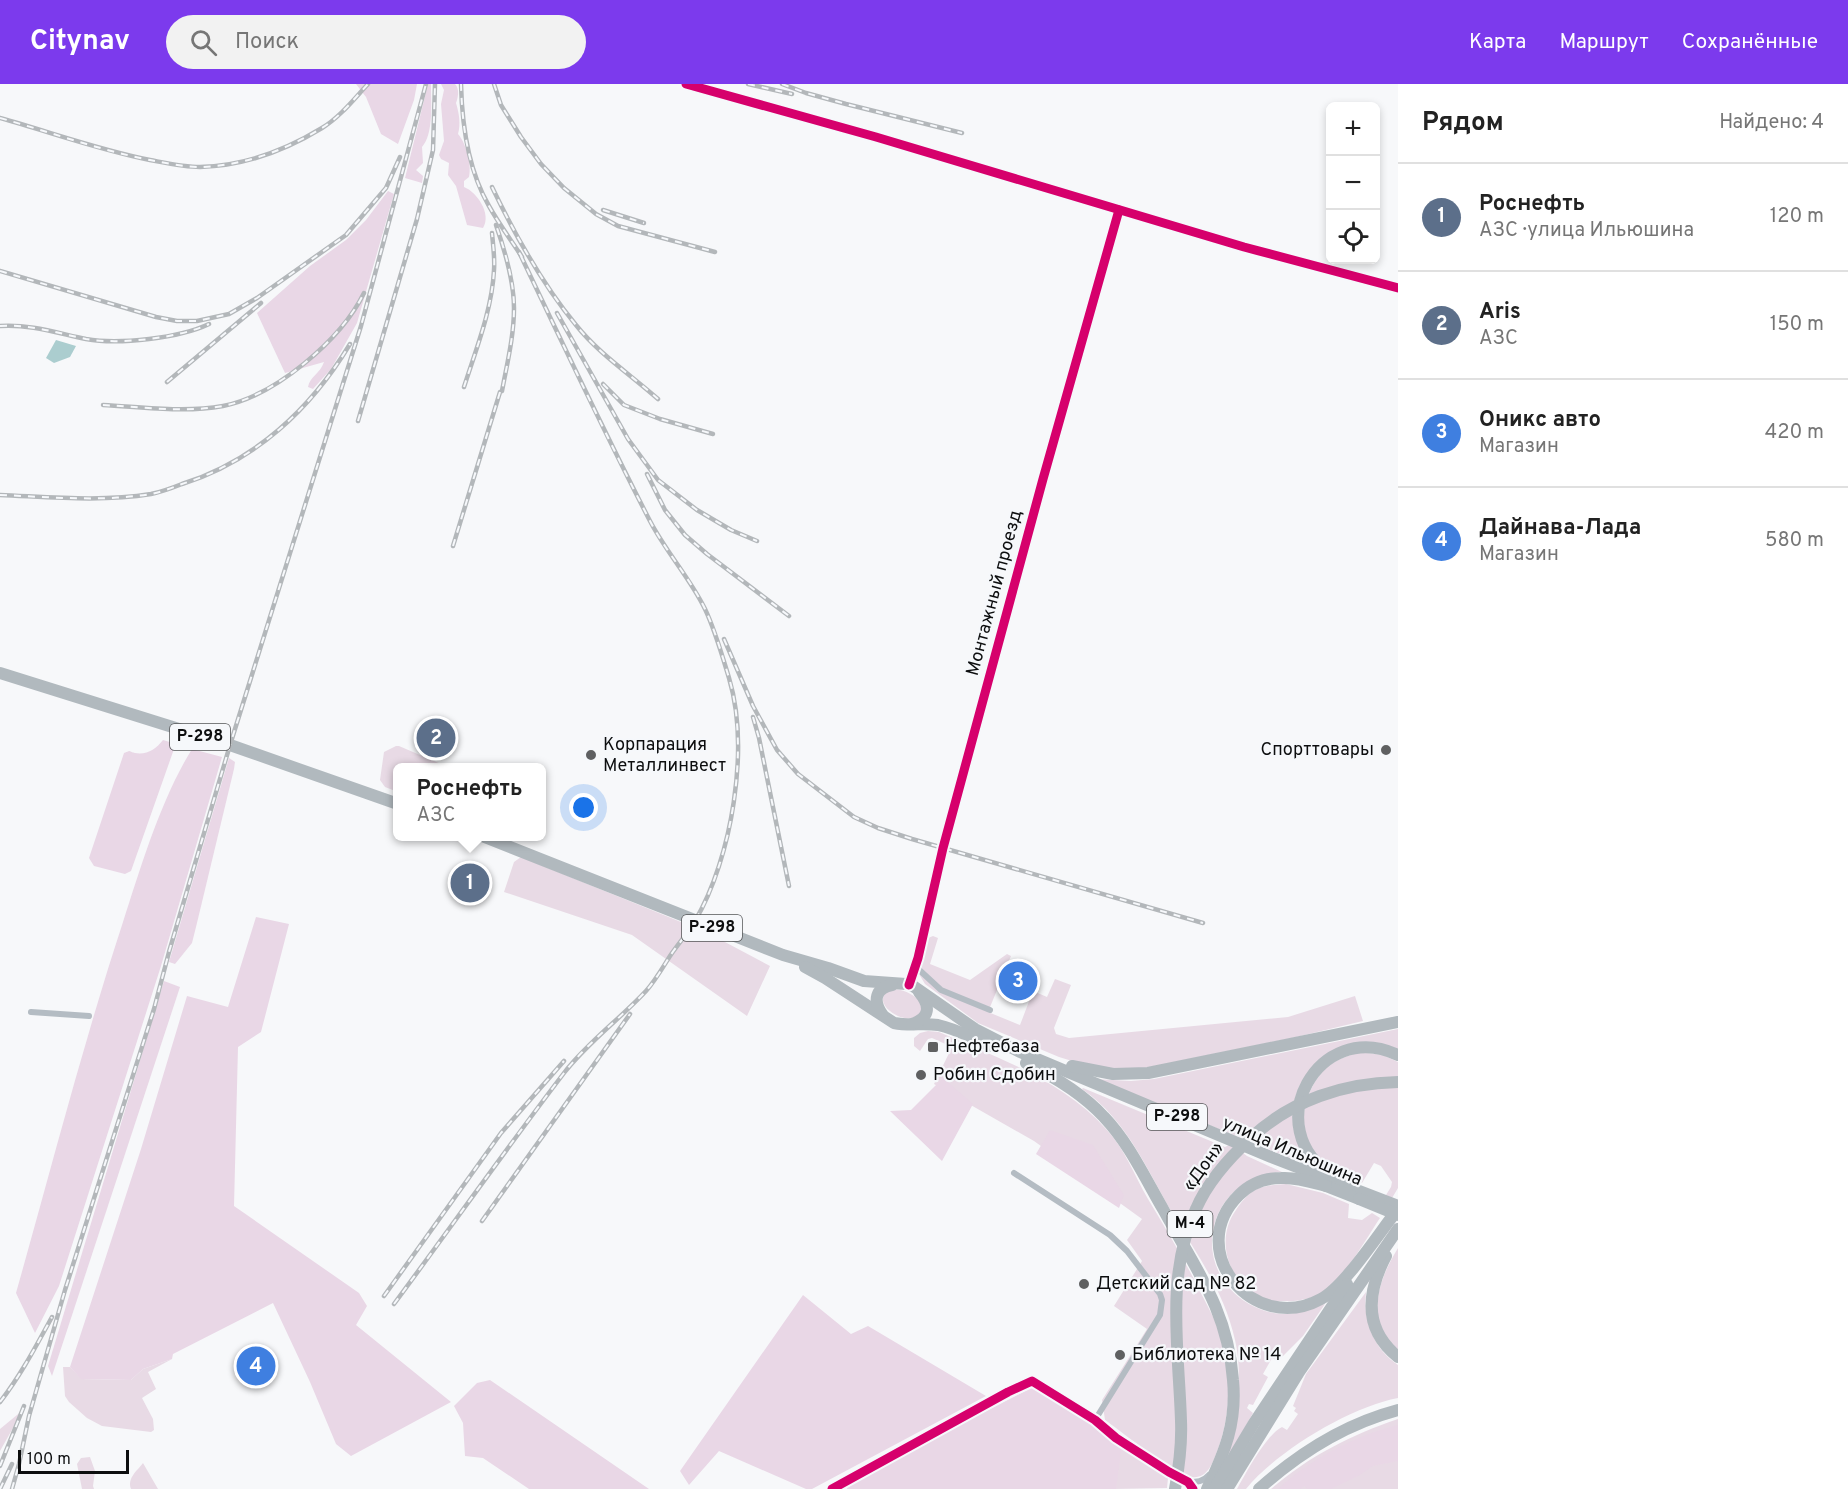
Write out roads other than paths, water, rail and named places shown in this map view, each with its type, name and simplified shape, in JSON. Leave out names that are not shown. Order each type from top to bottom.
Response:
[{"type":"highway","name":"Р-298","points":[[0,673],[230,746],[393,802]]},
{"type":"highway","name":"Р-298","points":[[492,841],[783,955],[864,981],[909,986],[975,1034]]},
{"type":"highway","name":"Р-298","points":[[783,955],[825,978],[886,1018],[902,1024],[939,1026],[975,1034]]},
{"type":"highway","points":[[886,1018],[878,1006],[877,994],[886,986],[909,986],[924,999],[927,1011],[923,1018],[910,1024]]},
{"type":"highway","points":[[989,1040],[1082,1069],[1100,1073],[1126,1074],[1170,1069],[1398,1022]]},
{"type":"highway","name":"улица Ильюшина","points":[[975,1034],[1053,1070],[1326,1186],[1359,1193]]},
{"type":"highway","name":"Р-298","points":[[989,1040],[1057,1078],[1085,1098],[1112,1126],[1147,1181],[1211,1294],[1227,1334],[1234,1381],[1234,1407],[1223,1455],[1207,1489]]},
{"type":"highway","name":"улица Ильюшина","points":[[989,1040],[1397,1210]]},
{"type":"highway","points":[[1359,1193],[1326,1171],[1308,1152],[1300,1136],[1298,1114],[1301,1095],[1317,1068],[1345,1051],[1372,1048],[1398,1055]]},
{"type":"highway","name":"«Дон»","points":[[1175,1489],[1181,1422],[1177,1295],[1182,1252],[1196,1209],[1218,1173],[1234,1154],[1278,1117],[1307,1101],[1346,1087],[1398,1082]]},
{"type":"highway","points":[[1326,1186],[1291,1178],[1269,1179],[1249,1187],[1230,1205],[1220,1230],[1220,1254],[1229,1276],[1244,1293],[1264,1304],[1282,1308],[1300,1307],[1321,1299],[1343,1280],[1397,1210]]},
{"type":"highway","points":[[1215,1489],[1260,1414],[1397,1210]]},
{"type":"highway","points":[[1227,1489],[1299,1372],[1398,1229]]},
{"type":"highway","points":[[1398,1233],[1382,1265],[1371,1299],[1372,1316],[1378,1334],[1386,1346],[1398,1357]]},
{"type":"highway","points":[[1258,1489],[1290,1462],[1317,1444],[1355,1425],[1398,1410]]},
{"type":"street","points":[[686,84],[876,137],[1244,247],[1398,288]]},
{"type":"street","name":"Монтажный проезд","points":[[909,986],[1048,459],[1119,210]]},
{"type":"street","points":[[915,966],[941,990],[990,1010]]},
{"type":"street","points":[[31,1012],[89,1016]]},
{"type":"street","points":[[1014,1173],[1110,1235],[1127,1251],[1160,1294],[1162,1300],[1160,1314],[1095,1420]]},
{"type":"street","points":[[832,1489],[1032,1381],[1095,1420],[1116,1438],[1188,1482],[1193,1489]]},
{"type":"street","points":[[1188,1482],[1199,1482],[1205,1479],[1223,1455]]},
{"type":"water","points":[[56,340],[76,346],[70,357],[54,363],[46,358]]},
{"type":"railway","points":[[0,118],[131,156],[169,164],[216,166],[264,155],[308,136],[335,119],[368,84]]},
{"type":"railway","points":[[12,1489],[29,1416],[65,1290],[154,1009],[230,745],[361,326],[426,84]]},
{"type":"railway","points":[[358,421],[417,219],[433,150],[435,84]]},
{"type":"railway","points":[[461,84],[467,147],[476,178],[493,213],[522,257]]},
{"type":"railway","points":[[494,84],[501,105],[541,164],[564,188],[596,214],[618,226],[715,252]]},
{"type":"railway","points":[[748,84],[792,94]]},
{"type":"railway","points":[[782,84],[846,104],[962,133]]},
{"type":"railway","points":[[0,271],[156,317],[177,321],[197,321],[229,314],[257,298],[346,235],[386,188],[400,157]]},
{"type":"railway","points":[[492,187],[530,258],[564,309],[594,345],[658,399]]},
{"type":"railway","points":[[603,210],[644,223]]},
{"type":"railway","points":[[453,546],[502,391],[512,339],[514,308],[511,277],[496,225]]},
{"type":"railway","points":[[464,387],[483,329],[493,285],[492,233]]},
{"type":"railway","points":[[394,1304],[564,1073],[583,1051],[646,991],[692,925],[708,895],[719,866],[734,802],[738,737],[735,706],[729,678],[712,625],[699,598],[650,521],[519,252]]},
{"type":"railway","points":[[103,405],[163,409],[208,408],[243,400],[264,391],[323,347],[340,329],[364,293]]},
{"type":"railway","points":[[167,382],[261,303]]},
{"type":"railway","points":[[557,313],[628,439],[658,480],[697,510],[731,530],[757,541]]},
{"type":"railway","points":[[0,326],[33,328],[100,341],[132,341],[182,333],[209,324]]},
{"type":"railway","points":[[0,495],[113,498],[151,494],[209,474],[234,462],[279,430],[318,390],[350,344]]},
{"type":"railway","points":[[603,384],[624,405],[660,419],[713,434]]},
{"type":"railway","points":[[647,474],[665,510],[685,535],[789,616]]},
{"type":"railway","points":[[724,639],[753,706],[777,750],[798,774],[854,817],[912,839],[1203,923]]},
{"type":"railway","points":[[753,717],[789,886]]},
{"type":"railway","points":[[482,1221],[630,1014]]},
{"type":"railway","points":[[384,1296],[501,1133],[564,1061]]},
{"type":"railway","points":[[0,1402],[52,1317]]},
{"type":"railway","points":[[0,1466],[24,1406]]},
{"type":"railway","points":[[0,1489],[12,1464]]},
{"type":"place","name":"Aris","points":[[436,738]]},
{"type":"place","name":"Спорттовары","points":[[1386,750]]},
{"type":"place","name":"Kорпарация Металлинвест","points":[[591,755]]},
{"type":"place","name":"Роснефть","points":[[470,883]]},
{"type":"place","name":"Оникс авто","points":[[1018,981]]},
{"type":"place","name":"Нефтебаза","points":[[933,1047]]},
{"type":"place","name":"Робин Сдобин","points":[[921,1075]]},
{"type":"place","name":"Детский сад № 82","points":[[1084,1284]]},
{"type":"place","name":"Библиотека № 14","points":[[1120,1355]]},
{"type":"place","name":"Дайнава-Лада","points":[[256,1366]]}]
